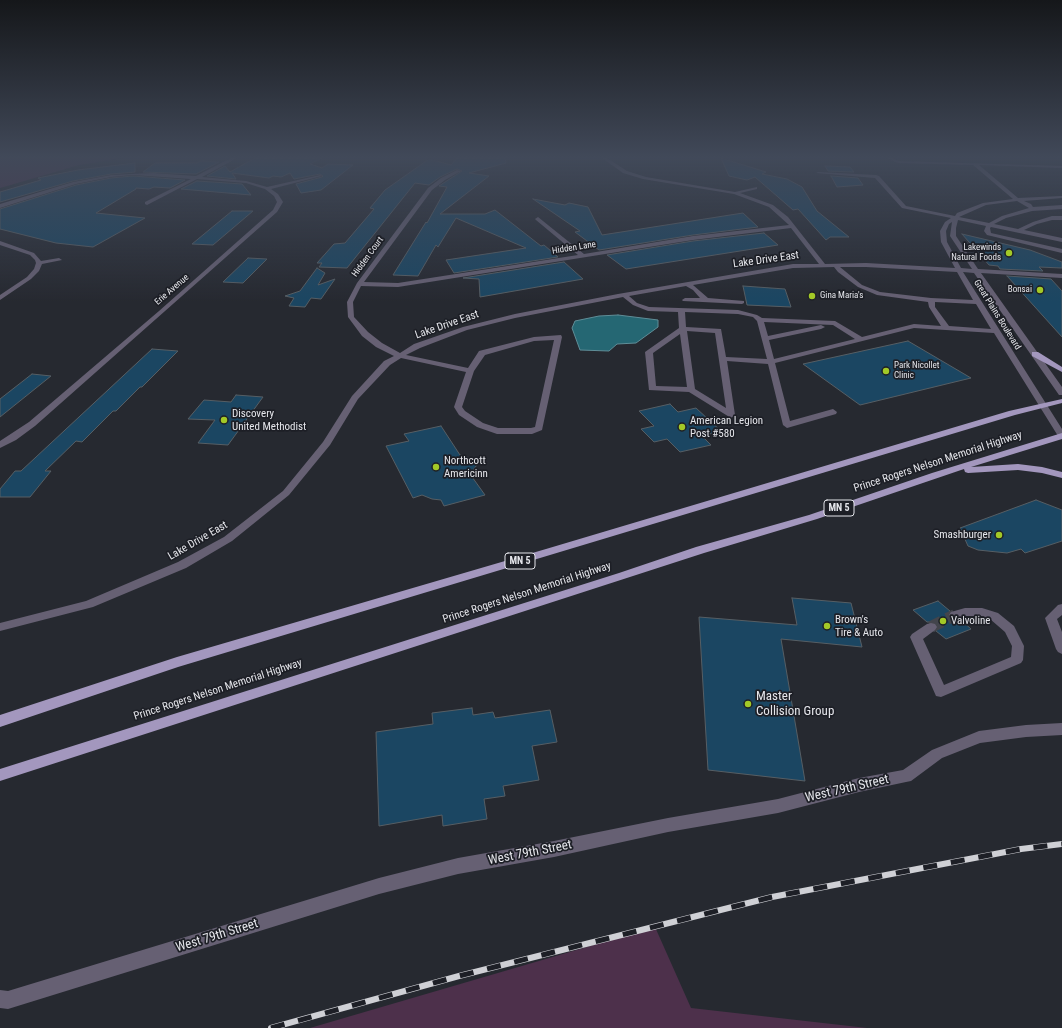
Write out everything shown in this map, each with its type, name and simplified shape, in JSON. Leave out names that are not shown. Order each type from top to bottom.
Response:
[{"type":"main road","points":[[1035,354],[1062,370]]},
{"type":"main road","name":"MN 5","points":[[0,721],[177,662],[1042,405],[1062,401]]},
{"type":"main road","name":"Prince Rogers Nelson Memorial Highway","points":[[0,775],[137,730],[608,581],[700,550],[813,517],[934,475],[1062,436]]},
{"type":"main road","points":[[934,475],[977,468],[1012,467],[1042,470],[1062,475]]},
{"type":"street","name":"Erie Avenue","points":[[0,445],[32,424],[275,211],[278,206]]},
{"type":"street","name":"Hidden Court","points":[[417,206],[359,284],[350,302],[351,317],[364,334],[379,345],[400,356],[470,371]]},
{"type":"street","points":[[771,206],[786,218],[823,265]]},
{"type":"street","points":[[903,206],[1062,240]]},
{"type":"street","points":[[956,218],[959,214],[979,206]]},
{"type":"street","points":[[1030,206],[1032,209],[1052,218]]},
{"type":"street","points":[[1062,207],[1032,209],[1004,217],[990,225],[987,231],[989,234],[1062,251]]},
{"type":"street","name":"Great Plains Boulevard","points":[[956,218],[947,223],[943,230],[944,242],[958,270],[1062,436]]},
{"type":"street","name":"Great Plains Boulevard","points":[[956,218],[953,228],[953,236],[1062,392]]},
{"type":"street","points":[[1019,231],[1035,223],[1052,218],[1062,218]]},
{"type":"street","points":[[538,219],[583,256]]},
{"type":"street","name":"Hidden Lane","points":[[359,284],[398,285],[694,238],[792,226]]},
{"type":"street","points":[[0,244],[32,254],[40,263]]},
{"type":"street","points":[[40,263],[58,260]]},
{"type":"street","points":[[0,298],[29,278],[37,270],[40,263]]},
{"type":"street","points":[[836,265],[840,271],[860,286],[879,294],[930,300],[978,302]]},
{"type":"street","name":"Lake Drive East","points":[[0,627],[89,604],[182,565],[228,539],[286,493],[327,443],[355,398],[387,363],[417,346],[465,328],[515,316],[624,295],[793,266],[836,265],[1062,276]]},
{"type":"street","points":[[686,284],[695,289],[706,300]]},
{"type":"street","points":[[624,295],[635,304],[648,309],[738,312],[755,316],[760,320],[835,324],[861,339]]},
{"type":"street","points":[[685,300],[742,302]]},
{"type":"street","points":[[930,300],[932,307],[946,328]]},
{"type":"street","points":[[681,309],[691,390]]},
{"type":"street","points":[[760,320],[786,425],[833,412]]},
{"type":"street","points":[[765,339],[835,324]]},
{"type":"street","points":[[723,359],[771,362],[914,326],[996,331]]},
{"type":"street","points":[[683,329],[718,332],[723,359],[731,415],[691,390],[652,388],[649,352],[683,329]]},
{"type":"street","points":[[558,337],[539,428],[532,431],[498,431],[480,425],[462,413],[458,407],[470,371],[482,353],[534,339],[558,337]]},
{"type":"street","points":[[1062,608],[1051,618],[1062,649]]},
{"type":"street","points":[[931,627],[916,638],[941,692],[1017,660],[1018,646],[1010,629],[994,616],[982,612],[965,612],[955,615]]},
{"type":"street","name":"West 79th Street","points":[[0,999],[8,1000],[379,886],[458,866],[554,849],[668,825],[778,806],[856,786],[906,776],[937,754],[979,737],[1026,731],[1062,729]]},
{"type":"shaded area","points":[[655,927],[691,1008],[867,1028],[310,1028]]},
{"type":"water","points":[[618,315],[658,320],[658,327],[636,343],[617,344],[609,351],[580,350],[572,328],[575,321],[599,316]]},
{"type":"building","points":[[10,206],[108,206],[96,213],[145,218],[93,247],[56,243],[0,229],[0,209]]},
{"type":"building","points":[[372,206],[397,206],[347,268],[319,267],[322,263],[317,263],[334,244],[345,243],[374,209],[370,208]]},
{"type":"building","points":[[436,206],[450,206],[440,214],[485,214],[495,210],[541,246],[544,245],[558,257],[454,273],[446,260],[526,248],[456,218],[438,247],[436,245],[418,276],[393,275],[426,222],[427,223]]},
{"type":"building","points":[[543,206],[588,207],[602,235],[743,213],[758,227],[693,235],[599,250],[575,232],[580,231]]},
{"type":"building","points":[[788,206],[814,206],[817,211],[849,237],[830,237],[826,240],[798,209],[793,210]]},
{"type":"building","points":[[232,211],[253,211],[213,245],[192,244]]},
{"type":"building","points":[[764,233],[778,245],[626,269],[607,255],[693,241]]},
{"type":"building","name":"Lakewinds Natural Foods","points":[[962,234],[1030,250],[1062,262],[1062,268],[1039,267],[1043,271],[1000,269],[998,266],[989,265]]},
{"type":"building","points":[[248,258],[267,259],[243,283],[223,282]]},
{"type":"building","points":[[564,262],[583,279],[480,297],[479,279],[463,278]]},
{"type":"building","points":[[317,268],[325,273],[318,285],[335,279],[321,299],[311,298],[305,307],[289,306],[294,298],[285,296],[300,291]]},
{"type":"building","points":[[1007,276],[1051,279],[1062,291],[1062,337]]},
{"type":"building","points":[[743,286],[785,289],[791,307],[747,305]]},
{"type":"building","name":"Park Nicollet Clinic","points":[[908,341],[971,378],[860,405],[803,364]]},
{"type":"building","points":[[152,349],[178,351],[142,387],[140,387],[116,411],[113,411],[82,442],[76,441],[45,471],[51,471],[30,497],[0,497],[0,489],[15,471],[21,471]]},
{"type":"building","points":[[32,374],[51,376],[0,417],[0,399]]},
{"type":"building","name":"Discovery United Methodist","points":[[236,395],[263,397],[228,445],[198,443],[215,420],[188,419],[204,400],[231,402]]},
{"type":"building","name":"American Legion Post #580","points":[[670,404],[678,412],[696,408],[721,431],[702,436],[711,445],[680,452],[667,439],[654,442],[641,429],[654,426],[639,411]]},
{"type":"building","name":"Northcott Americinn","points":[[441,426],[460,455],[480,461],[470,474],[485,495],[444,506],[441,500],[432,499],[422,495],[413,498],[386,446],[409,441],[404,434]]},
{"type":"building","points":[[1036,500],[1062,510],[1062,541],[1025,553],[1021,549],[1007,553],[978,550],[968,546],[960,528]]},
{"type":"building","name":"Master Collision Group","points":[[792,598],[851,603],[862,647],[781,639],[805,781],[708,770],[699,617],[797,625]]},
{"type":"building","name":"Valvoline","points":[[938,601],[950,611],[948,614],[950,619],[960,619],[971,629],[946,639],[936,631],[938,628],[936,623],[927,622],[913,610]]},
{"type":"building","points":[[472,708],[473,715],[493,712],[495,718],[550,710],[557,742],[532,746],[539,780],[503,786],[505,796],[484,799],[487,819],[443,826],[442,815],[379,826],[376,732],[433,724],[432,713]]},
{"type":"tunnel","points":[[931,627],[955,615]]},
{"type":"railway","points":[[271,1028],[459,976],[772,897],[1021,849],[1062,844]]},
{"type":"place","name":"Lakewinds Natural Foods","points":[[1009,253]]},
{"type":"place","name":"Bonsai","points":[[1040,290]]},
{"type":"place","name":"Gina Maria's","points":[[812,296]]},
{"type":"place","name":"Park Nicollet Clinic","points":[[886,371]]},
{"type":"place","name":"Discovery United Methodist","points":[[224,420]]},
{"type":"place","name":"American Legion Post #580","points":[[682,427]]},
{"type":"place","name":"Northcott Americinn","points":[[436,467]]},
{"type":"place","name":"Smashburger","points":[[999,535]]},
{"type":"place","name":"Valvoline","points":[[943,621]]},
{"type":"place","name":"Brown's Tire & Auto","points":[[827,626]]},
{"type":"place","name":"Master Collision Group","points":[[748,704]]}]
